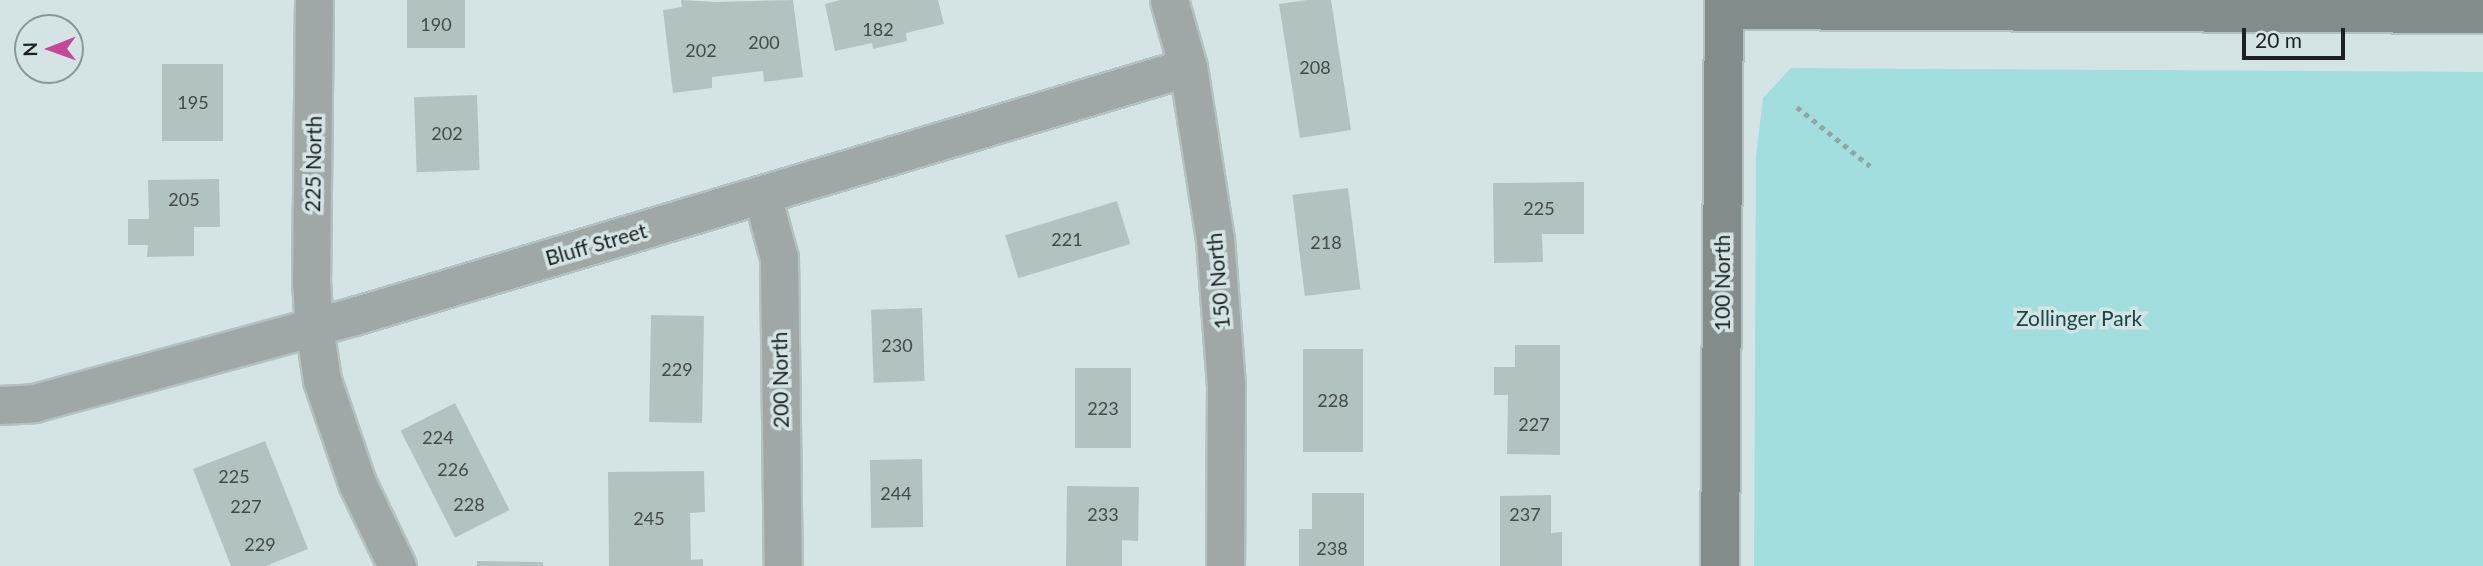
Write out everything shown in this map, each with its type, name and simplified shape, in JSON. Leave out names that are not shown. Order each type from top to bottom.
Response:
[{"type":"street","name":"225 North","points":[[314,0],[311,281],[314,327],[322,380],[357,483],[397,566]]},
{"type":"street","name":"150 North","points":[[1169,0],[1188,67],[1215,239],[1225,370],[1225,566]]},
{"type":"street","points":[[1724,5],[2483,14]]},
{"type":"street","name":"100 North","points":[[1720,566],[1724,5]]},
{"type":"street","name":"Bluff Street","points":[[0,405],[34,403],[314,327],[1188,67]]},
{"type":"street","name":"200 North","points":[[762,195],[779,258],[783,566]]},
{"type":"path","points":[[1797,107],[1870,166]]},
{"type":"green space","name":"Zollinger Park","points":[[1791,68],[2483,72],[2483,566],[1754,566],[1756,157],[1763,98]]},
{"type":"building","points":[[407,0],[465,0],[465,48],[407,48]]},
{"type":"building","points":[[681,0],[793,0],[803,77],[764,82],[763,71],[712,77],[712,88],[673,93],[663,10],[682,7]]},
{"type":"building","points":[[840,0],[938,0],[944,24],[906,33],[907,41],[873,49],[872,43],[835,51],[825,4]]},
{"type":"building","points":[[1331,0],[1351,130],[1300,138],[1279,4]]},
{"type":"building","points":[[162,64],[223,64],[223,141],[162,141]]},
{"type":"building","points":[[477,95],[480,170],[417,172],[414,97]]},
{"type":"building","points":[[219,179],[220,227],[194,227],[194,256],[147,257],[148,245],[128,245],[128,219],[149,219],[148,180]]},
{"type":"building","points":[[1584,182],[1584,234],[1542,234],[1543,262],[1494,263],[1493,183]]},
{"type":"building","points":[[1348,188],[1360,289],[1305,296],[1292,195]]},
{"type":"building","points":[[1117,201],[1130,244],[1018,278],[1005,235]]},
{"type":"building","points":[[922,308],[925,381],[874,383],[871,310]]},
{"type":"building","points":[[651,315],[704,316],[702,423],[649,422]]},
{"type":"building","points":[[1515,345],[1560,345],[1560,455],[1507,454],[1508,395],[1494,395],[1494,367],[1515,367]]},
{"type":"building","points":[[1303,349],[1363,349],[1363,452],[1303,452]]},
{"type":"building","points":[[1075,368],[1131,368],[1131,448],[1075,448]]},
{"type":"building","points":[[455,403],[509,510],[455,538],[401,431]]},
{"type":"building","points":[[265,441],[308,549],[266,566],[231,566],[193,469]]},
{"type":"building","points":[[922,459],[923,527],[871,528],[870,460]]},
{"type":"building","points":[[704,471],[705,512],[690,513],[691,560],[703,559],[703,566],[609,566],[608,472]]},
{"type":"building","points":[[1067,486],[1139,487],[1138,541],[1122,540],[1122,566],[1066,566]]},
{"type":"building","points":[[1312,493],[1364,493],[1364,566],[1299,566],[1299,529],[1312,529]]},
{"type":"building","points":[[1551,495],[1551,533],[1562,532],[1562,566],[1500,566],[1500,496]]},
{"type":"building","points":[[477,561],[543,562],[543,566],[477,566]]}]
